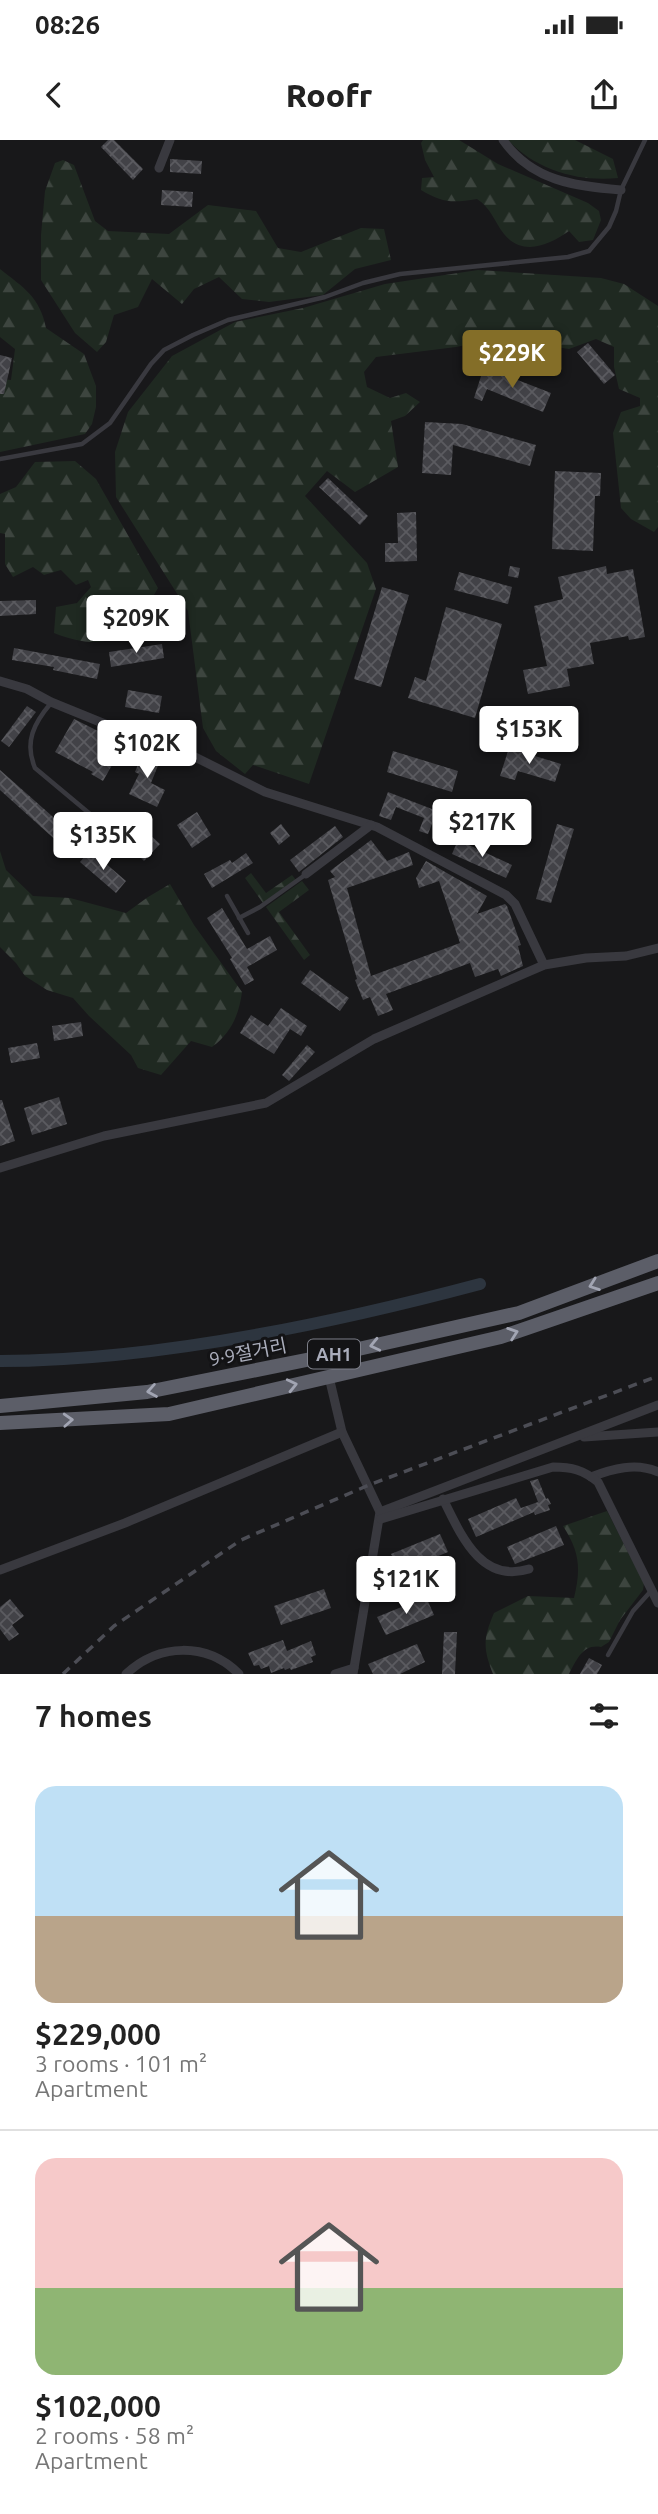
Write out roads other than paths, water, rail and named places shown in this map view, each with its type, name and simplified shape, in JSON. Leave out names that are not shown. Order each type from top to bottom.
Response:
[{"type":"highway","name":"9·9절거리","points":[[0,1406],[147,1392],[336,1354],[519,1313],[658,1261]]},
{"type":"highway","name":"AH1","points":[[0,1423],[169,1414],[501,1337],[658,1283]]},
{"type":"street","points":[[159,168],[170,140]]},
{"type":"street","points":[[503,140],[515,157],[539,173],[578,185],[621,190]]},
{"type":"street","points":[[0,681],[27,689],[51,702],[132,735],[187,753],[265,792],[371,825],[506,895],[515,904],[544,965]]},
{"type":"street","points":[[306,874],[371,825]]},
{"type":"street","points":[[0,1168],[104,1136],[266,1103],[374,1039],[544,965],[586,958],[626,956],[658,948]]},
{"type":"street","points":[[329,1377],[342,1432],[381,1516],[353,1671],[335,1674]]},
{"type":"street","points":[[381,1516],[658,1405]]},
{"type":"street","points":[[0,1570],[125,1523],[342,1432]]},
{"type":"street","points":[[575,1438],[658,1432]]},
{"type":"street","points":[[591,1476],[635,1466],[658,1472]]},
{"type":"street","points":[[381,1516],[553,1467],[569,1467],[591,1476],[598,1482],[658,1603]]},
{"type":"street","points":[[443,1499],[469,1546],[485,1563],[498,1572],[515,1573],[529,1569]]},
{"type":"street","points":[[126,1674],[139,1662],[166,1651],[193,1649],[230,1664],[239,1674]]},
{"type":"lane","points":[[0,459],[82,444],[110,423],[151,364],[164,350],[228,320],[325,298],[363,283],[400,274],[568,257],[589,251],[610,227],[617,211],[621,190],[645,140]]},
{"type":"lane","points":[[51,702],[33,729],[30,755],[34,768],[114,834]]},
{"type":"lane","points":[[239,918],[260,907],[306,874]]},
{"type":"lane","points":[[226,896],[248,933]]},
{"type":"lane","points":[[608,1655],[633,1611],[652,1591]]},
{"type":"waterway","points":[[0,1361],[120,1355],[242,1338],[364,1313],[480,1284]]},
{"type":"railway","points":[[63,1674],[114,1626],[241,1540],[369,1485],[658,1376]]}]
